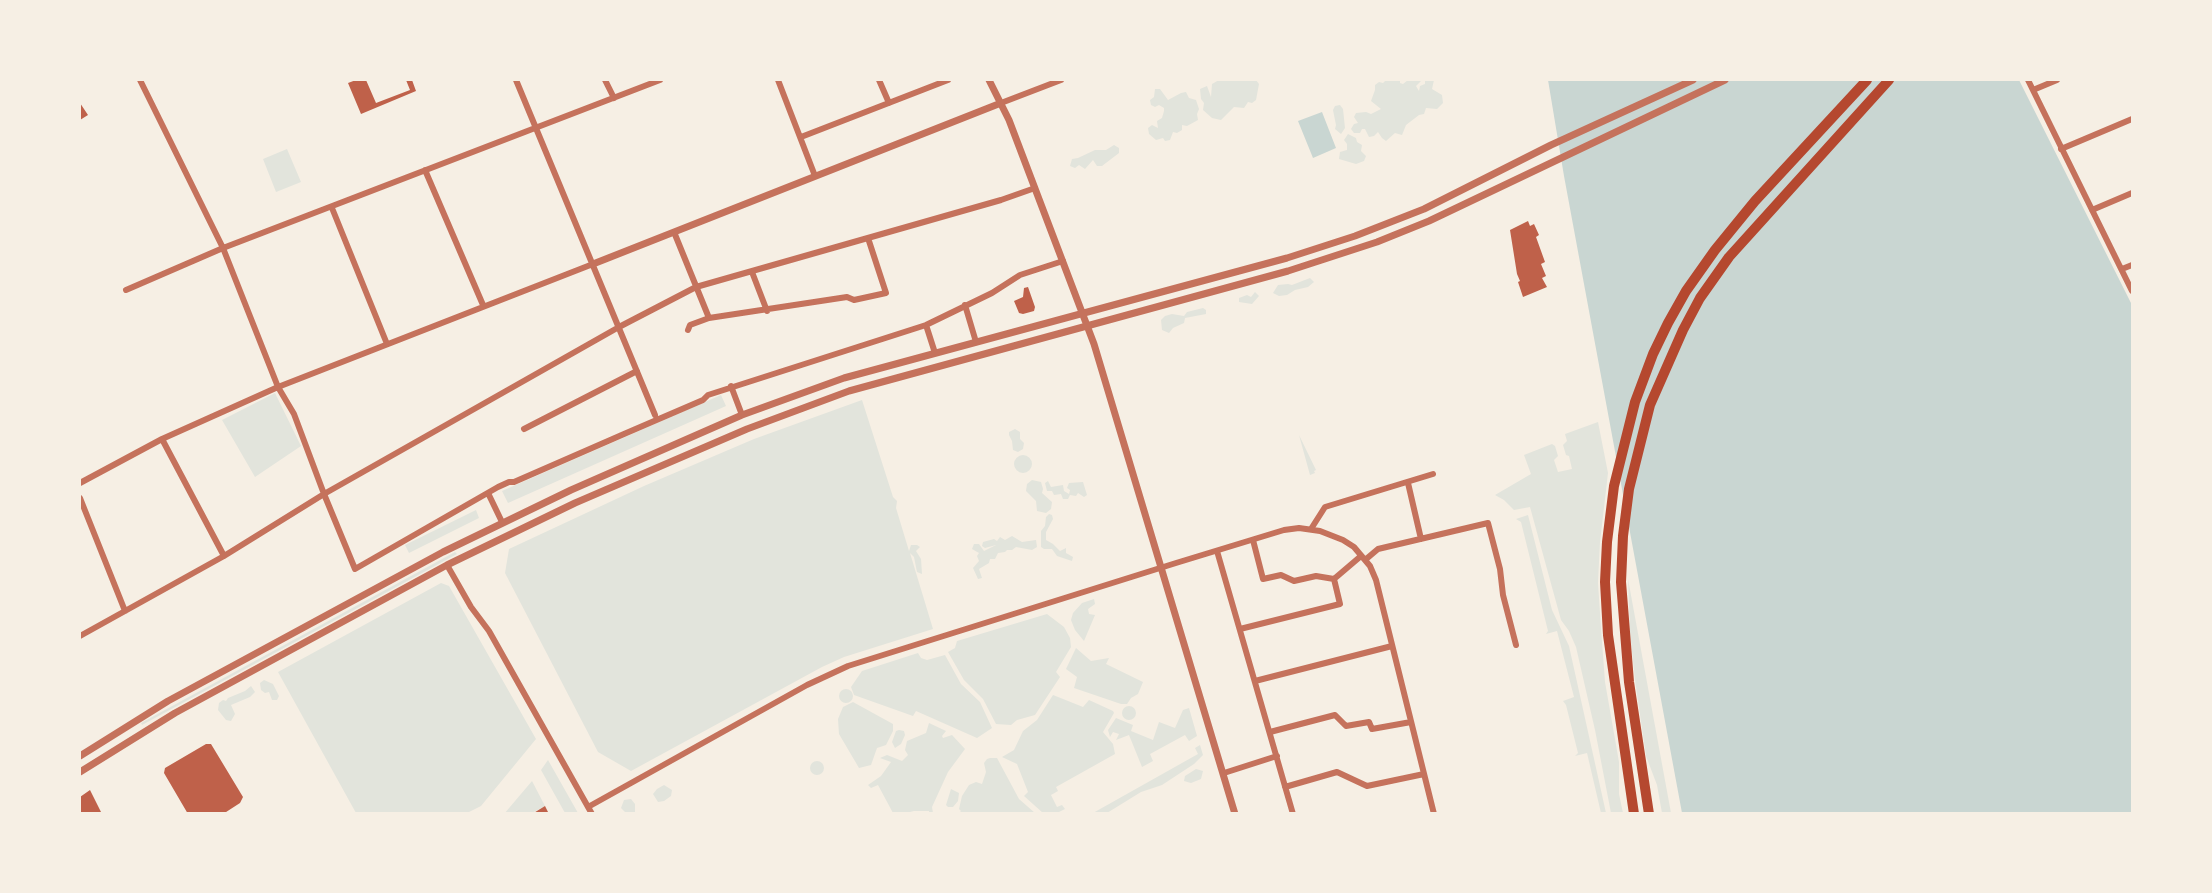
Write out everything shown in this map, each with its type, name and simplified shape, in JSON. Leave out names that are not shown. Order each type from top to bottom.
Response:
[{"type":"highway","points":[[1634,813],[1610,655],[1605,582],[1614,486],[1635,402],[1658,344],[1692,283],[1755,201],[1867,80]]},
{"type":"highway","points":[[1650,813],[1629,682],[1621,582],[1623,536],[1629,489],[1650,405],[1683,330],[1700,298],[1729,257],[1888,80]]},
{"type":"street","points":[[140,80],[224,248],[278,387],[294,414],[355,569],[509,482],[536,473],[731,386],[926,325],[992,293],[1020,276],[1063,261]]},
{"type":"street","points":[[516,80],[655,415]]},
{"type":"street","points":[[605,80],[614,98]]},
{"type":"street","points":[[126,290],[224,248],[660,80]]},
{"type":"street","points":[[778,80],[815,176]]},
{"type":"street","points":[[879,80],[889,103]]},
{"type":"street","points":[[801,137],[948,80]]},
{"type":"street","points":[[989,80],[1035,188],[1087,325],[1235,813]]},
{"type":"street","points":[[80,483],[162,439],[278,387],[1061,80]]},
{"type":"street","points":[[80,756],[168,701],[502,522],[742,415],[834,382],[1287,258],[1355,236],[1424,209],[1551,146],[1693,80]]},
{"type":"street","points":[[80,772],[175,713],[447,565],[638,475],[806,406],[882,382],[1288,271],[1377,242],[1429,221],[1725,80]]},
{"type":"street","points":[[2028,80],[2133,291]]},
{"type":"street","points":[[2033,90],[2057,80]]},
{"type":"street","points":[[2061,149],[2133,119]]},
{"type":"street","points":[[425,170],[483,305]]},
{"type":"street","points":[[80,636],[224,556],[324,494],[696,286],[752,272],[1001,200],[1035,188]]},
{"type":"street","points":[[2092,210],[2133,193]]},
{"type":"street","points":[[332,208],[387,344]]},
{"type":"street","points":[[674,231],[709,318]]},
{"type":"street","points":[[688,330],[690,325],[709,318],[767,311],[847,297],[854,300],[886,293],[868,238]]},
{"type":"street","points":[[2122,269],[2133,265]]},
{"type":"street","points":[[752,272],[767,311]]},
{"type":"street","points":[[965,306],[976,342]]},
{"type":"street","points":[[926,325],[935,353]]},
{"type":"street","points":[[524,429],[637,370]]},
{"type":"street","points":[[731,386],[742,415]]},
{"type":"street","points":[[162,439],[224,556]]},
{"type":"street","points":[[1311,529],[1325,507],[1433,474]]},
{"type":"street","points":[[1407,483],[1421,538]]},
{"type":"street","points":[[488,493],[502,522]]},
{"type":"street","points":[[80,498],[125,611]]},
{"type":"street","points":[[1252,540],[1263,579],[1281,575],[1294,581],[1316,576],[1334,579],[1378,549],[1488,523],[1516,645]]},
{"type":"street","points":[[588,807],[807,685],[848,666],[1284,530],[1311,529],[1343,540],[1363,558],[1376,580],[1434,813]]},
{"type":"street","points":[[1216,551],[1293,813]]},
{"type":"street","points":[[447,565],[471,607],[489,631],[592,813]]},
{"type":"street","points":[[1240,629],[1340,604],[1334,579]]},
{"type":"street","points":[[1255,681],[1392,646]]},
{"type":"street","points":[[1270,732],[1335,716],[1346,726],[1369,722],[1372,729],[1411,722]]},
{"type":"street","points":[[1224,773],[1277,756]]},
{"type":"street","points":[[1285,787],[1337,772],[1367,786],[1424,774]]},
{"type":"shaded area","points":[[1219,80],[1256,80],[1259,84],[1256,100],[1252,103],[1248,102],[1244,108],[1234,107],[1221,120],[1212,118],[1203,110],[1204,103],[1200,89],[1207,86],[1211,97],[1212,84]]},
{"type":"shaded area","points":[[1386,80],[1400,80],[1403,84],[1408,80],[1422,80],[1416,86],[1419,91],[1420,86],[1425,84],[1425,80],[1434,80],[1432,89],[1442,95],[1443,103],[1437,109],[1426,108],[1424,114],[1406,125],[1402,135],[1395,133],[1386,141],[1378,132],[1369,137],[1365,129],[1362,129],[1360,133],[1354,133],[1351,129],[1354,124],[1358,123],[1354,117],[1356,113],[1371,114],[1381,109],[1371,101],[1375,85]]},
{"type":"shaded area","points":[[1548,80],[2019,80],[2132,305],[2132,813],[1682,813]]},
{"type":"shaded area","points":[[1155,89],[1160,89],[1168,100],[1186,92],[1189,98],[1196,100],[1199,109],[1198,120],[1187,126],[1182,125],[1182,130],[1177,133],[1173,132],[1170,140],[1165,141],[1163,138],[1156,140],[1149,134],[1148,128],[1152,125],[1158,128],[1157,121],[1162,118],[1164,111],[1164,108],[1159,105],[1155,107],[1151,105],[1150,100],[1154,97]]},
{"type":"shaded area","points":[[1340,105],[1343,109],[1345,128],[1341,134],[1335,129],[1333,110],[1335,106]]},
{"type":"shaded area","points":[[1322,112],[1336,148],[1313,158],[1298,121]]},
{"type":"shaded area","points":[[1348,134],[1362,145],[1361,151],[1366,156],[1364,161],[1356,164],[1339,159],[1340,152],[1347,150],[1344,140]]},
{"type":"shaded area","points":[[1114,145],[1119,148],[1119,153],[1102,166],[1097,166],[1093,160],[1085,169],[1079,165],[1075,168],[1070,166],[1072,159],[1095,150],[1106,150]]},
{"type":"shaded area","points":[[287,149],[301,182],[276,192],[263,159]]},
{"type":"shaded area","points":[[1310,278],[1314,282],[1308,287],[1295,290],[1287,295],[1279,296],[1273,293],[1278,285],[1292,285]]},
{"type":"shaded area","points":[[1255,292],[1259,296],[1252,304],[1239,302],[1239,298],[1247,295],[1251,297]]},
{"type":"shaded area","points":[[1203,308],[1206,314],[1185,318],[1184,323],[1173,328],[1169,333],[1162,330],[1161,320],[1165,316],[1172,314],[1184,316],[1187,312]]},
{"type":"shaded area","points":[[275,393],[301,446],[255,477],[222,420]]},
{"type":"shaded area","points":[[721,395],[726,406],[508,503],[502,491]]},
{"type":"shaded area","points":[[862,400],[893,497],[897,501],[896,508],[909,551],[911,545],[920,547],[916,551],[921,559],[922,574],[917,572],[914,557],[910,553],[933,629],[844,657],[822,667],[631,771],[598,752],[505,573],[509,549],[644,486],[754,439]]},
{"type":"shaded area","points":[[1598,422],[1608,473],[1598,583],[1605,682],[1619,762],[1619,794],[1623,813],[1611,813],[1576,647],[1561,620],[1530,507],[1514,510],[1495,495],[1531,474],[1524,455],[1552,444],[1558,456],[1554,460],[1558,472],[1572,469],[1563,445],[1567,441],[1565,434]]},
{"type":"shaded area","points":[[1015,429],[1020,432],[1020,439],[1024,443],[1023,449],[1018,452],[1013,450],[1009,435],[1009,432]]},
{"type":"shaded area","points":[[1299,435],[1316,470],[1310,475]]},
{"type":"shaded area","points":[[1023,455],[1029,458],[1032,464],[1029,470],[1023,473],[1017,470],[1014,464],[1017,458]]},
{"type":"shaded area","points":[[1032,480],[1041,482],[1042,493],[1052,502],[1051,509],[1046,513],[1037,511],[1036,501],[1026,491],[1027,484]]},
{"type":"shaded area","points":[[1048,481],[1051,487],[1063,485],[1064,491],[1069,494],[1070,490],[1067,488],[1069,483],[1083,482],[1087,495],[1084,497],[1078,493],[1076,496],[1070,495],[1068,499],[1063,499],[1061,494],[1054,495],[1052,491],[1047,491],[1045,483]]},
{"type":"shaded area","points":[[476,510],[479,518],[409,553],[405,545]]},
{"type":"shaded area","points":[[1049,514],[1053,519],[1046,532],[1046,540],[1060,551],[1066,548],[1066,553],[1073,557],[1072,561],[1057,556],[1052,549],[1041,547],[1041,531]]},
{"type":"shaded area","points":[[1528,515],[1552,610],[1569,646],[1606,813],[1601,813],[1587,753],[1575,756],[1578,753],[1563,701],[1574,697],[1557,631],[1546,634],[1548,631],[1521,522],[1516,519]]},
{"type":"shaded area","points":[[1012,536],[1022,542],[1036,540],[1037,547],[1032,550],[1016,547],[998,553],[995,559],[990,559],[989,563],[979,569],[982,578],[978,579],[973,568],[979,561],[977,556],[979,553],[972,549],[974,544],[979,544],[984,551],[996,545],[985,548],[982,546],[983,542],[994,539],[997,541],[1000,537],[1005,540]]},
{"type":"shaded area","points":[[455,552],[457,554],[142,725],[141,723]]},
{"type":"shaded area","points":[[1628,579],[1671,813],[1662,813],[1657,785],[1646,756],[1630,632]]},
{"type":"shaded area","points":[[441,583],[449,586],[536,739],[481,806],[467,813],[356,813],[278,672]]},
{"type":"shaded area","points":[[1094,599],[1095,604],[1088,609],[1089,614],[1095,615],[1084,641],[1075,630],[1071,620],[1073,613],[1082,603]]},
{"type":"shaded area","points":[[1047,614],[1064,627],[1070,638],[1071,647],[1056,672],[1060,677],[1035,715],[1017,720],[1011,725],[996,724],[983,699],[964,680],[948,652],[955,648],[957,641]]},
{"type":"shaded area","points":[[1076,648],[1091,661],[1109,658],[1106,664],[1143,682],[1138,694],[1127,704],[1121,704],[1074,688],[1077,677],[1066,669]]},
{"type":"shaded area","points":[[918,653],[921,658],[927,660],[945,655],[961,684],[980,702],[992,728],[977,738],[916,711],[913,716],[854,695],[851,687],[862,671]]},
{"type":"shaded area","points":[[264,680],[273,684],[279,696],[277,700],[272,700],[269,692],[265,693],[261,690],[260,683]]},
{"type":"shaded area","points":[[251,686],[255,692],[250,697],[231,705],[235,714],[231,721],[226,720],[218,710],[219,703]]},
{"type":"shaded area","points":[[846,689],[851,691],[853,696],[851,701],[846,703],[841,701],[839,696],[841,691]]},
{"type":"shaded area","points":[[1053,695],[1083,707],[1089,700],[1113,711],[1103,732],[1113,744],[1115,754],[1056,787],[1058,791],[1051,795],[1057,807],[1062,805],[1065,809],[1057,813],[1043,813],[1024,796],[1028,792],[1017,764],[1002,757],[1014,750],[1023,731],[1037,720]]},
{"type":"shaded area","points":[[853,702],[893,724],[893,731],[886,745],[877,748],[871,765],[859,768],[839,734],[838,719],[843,707]]},
{"type":"shaded area","points":[[1129,706],[1134,708],[1136,713],[1134,718],[1129,720],[1124,718],[1122,713],[1124,708]]},
{"type":"shaded area","points":[[1189,708],[1197,736],[1189,741],[1185,735],[1150,754],[1153,761],[1142,767],[1129,735],[1116,740],[1119,734],[1113,732],[1110,737],[1108,730],[1116,718],[1133,725],[1131,731],[1153,740],[1159,722],[1175,728],[1183,710]]},
{"type":"shaded area","points":[[929,723],[946,731],[943,738],[952,735],[965,749],[948,772],[932,807],[933,813],[914,811],[893,813],[878,785],[871,788],[868,785],[881,776],[891,762],[880,758],[887,755],[902,761],[908,755],[905,750],[907,741],[926,733]]},
{"type":"shaded area","points":[[896,731],[904,731],[905,735],[901,744],[895,748],[892,742]]},
{"type":"shaded area","points":[[1200,745],[1203,755],[1194,764],[1162,785],[1141,792],[1107,813],[1093,813],[1198,754],[1195,748]]},
{"type":"shaded area","points":[[990,758],[997,758],[1019,799],[1035,813],[959,813],[962,796],[969,785],[976,782],[982,784],[986,772],[984,763]]},
{"type":"shaded area","points":[[548,760],[578,813],[565,813],[541,770]]},
{"type":"shaded area","points":[[814,761],[820,761],[824,768],[820,775],[814,775],[810,771],[810,765]]},
{"type":"shaded area","points":[[1196,769],[1203,771],[1201,779],[1191,783],[1184,781],[1185,776]]},
{"type":"shaded area","points":[[532,781],[545,806],[532,813],[504,814]]},
{"type":"shaded area","points":[[664,785],[672,790],[671,796],[658,802],[653,794]]},
{"type":"shaded area","points":[[951,789],[959,793],[958,801],[953,807],[948,807],[946,805]]},
{"type":"shaded area","points":[[631,799],[635,804],[635,813],[626,813],[621,808],[624,800]]},
{"type":"building","points":[[366,80],[376,103],[410,90],[406,80],[412,80],[416,91],[361,114],[348,83]]},
{"type":"building","points":[[80,103],[88,115],[80,120]]},
{"type":"building","points":[[1528,221],[1530,226],[1534,224],[1539,235],[1536,237],[1545,262],[1541,264],[1546,276],[1542,278],[1547,287],[1523,297],[1518,282],[1520,281],[1510,230]]},
{"type":"building","points":[[1028,287],[1035,307],[1034,311],[1019,313],[1014,301],[1023,297],[1024,288]]},
{"type":"building","points":[[206,744],[211,744],[243,797],[240,803],[223,814],[188,814],[164,773],[165,768]]},
{"type":"building","points":[[90,790],[102,814],[80,814],[80,797]]},
{"type":"building","points":[[545,806],[549,814],[532,814]]}]
